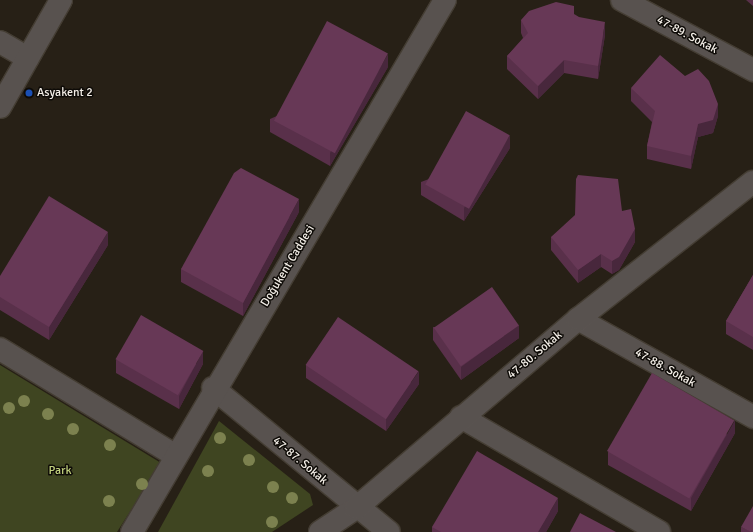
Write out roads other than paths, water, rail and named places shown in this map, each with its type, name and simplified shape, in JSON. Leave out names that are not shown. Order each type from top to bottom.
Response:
[{"type":"street","points":[[0,107],[61,0]]},
{"type":"street","name":"Doğukent Caddesi","points":[[132,532],[213,388],[445,0]]},
{"type":"street","name":"47-89. Sokak","points":[[622,0],[753,70]]},
{"type":"street","points":[[0,42],[28,58]]},
{"type":"street","name":"47-80. Sokak","points":[[320,532],[356,508],[461,417],[578,319],[753,182]]},
{"type":"street","name":"47-88. Sokak","points":[[578,319],[753,417]]},
{"type":"street","points":[[0,349],[174,455]]},
{"type":"street","name":"47-87. Sokak","points":[[213,388],[356,508],[389,532]]},
{"type":"street","points":[[461,417],[659,532]]},
{"type":"place","name":"Asyakent 2","points":[[29,93]]},
{"type":"park label","name":"Park","points":[[60,471]]}]
